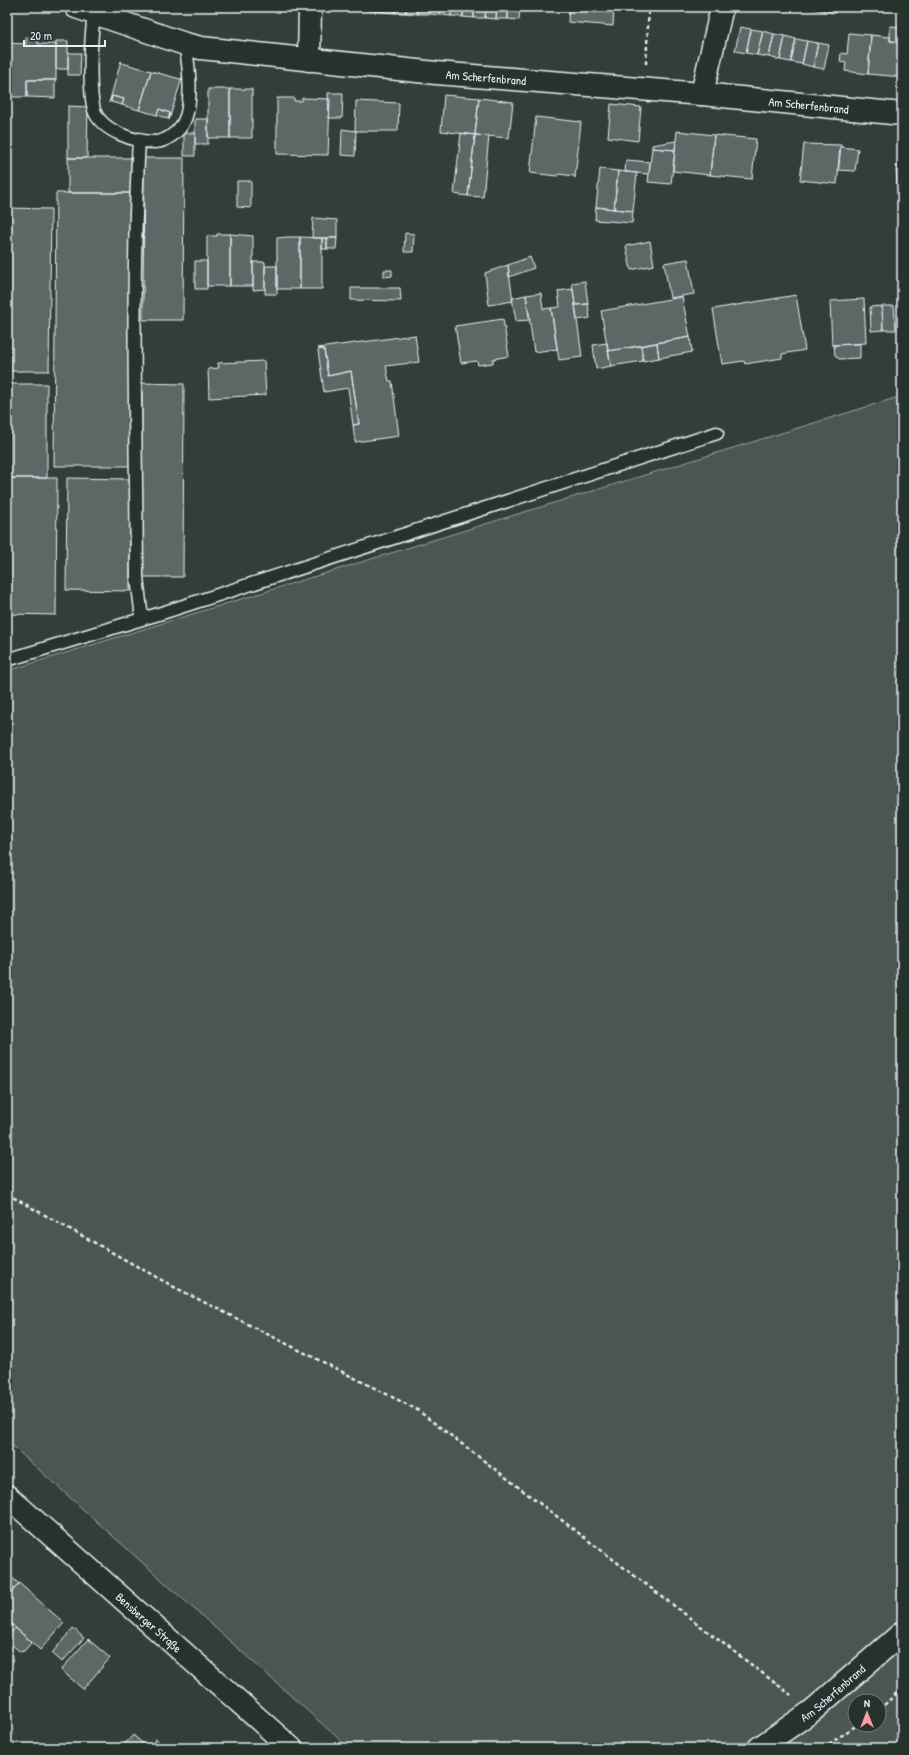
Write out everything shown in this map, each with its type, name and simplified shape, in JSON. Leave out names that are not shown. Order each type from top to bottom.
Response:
[{"type":"street","points":[[309,60],[310,7]]},
{"type":"street","points":[[702,94],[722,7]]},
{"type":"street","name":"Am Scherfenbrand","points":[[85,10],[200,48],[309,60],[644,91],[702,94],[902,114]]},
{"type":"street","name":"Bensberger Straße","points":[[7,1496],[291,1748]]},
{"type":"street","name":"Am Scherfenbrand","points":[[759,1748],[812,1711],[902,1633]]},
{"type":"lane","points":[[85,10],[92,72],[94,110],[105,127],[116,132],[155,142],[164,140],[182,125],[189,109],[188,62],[185,44]]},
{"type":"lane","points":[[139,139],[137,182],[136,305],[136,569],[142,619]]},
{"type":"lane","points":[[7,660],[142,619],[717,434]]},
{"type":"path","points":[[644,91],[650,7]]},
{"type":"path","points":[[7,1194],[176,1288],[416,1409],[812,1711]]},
{"type":"path","points":[[887,1702],[902,1688]]},
{"type":"path","points":[[823,1748],[847,1732]]},
{"type":"shaded area","points":[[902,396],[902,1748],[349,1748],[7,1441],[7,671]]},
{"type":"building","points":[[242,7],[270,7],[270,10]]},
{"type":"building","points":[[350,7],[361,7],[361,10],[350,10]]},
{"type":"building","points":[[361,7],[373,7],[372,11],[361,10]]},
{"type":"building","points":[[373,7],[384,7],[383,12],[372,11]]},
{"type":"building","points":[[384,7],[395,7],[395,13],[383,12]]},
{"type":"building","points":[[395,7],[406,7],[406,13],[395,13]]},
{"type":"building","points":[[406,7],[418,7],[417,14],[406,13]]},
{"type":"building","points":[[418,7],[429,7],[429,14],[417,14]]},
{"type":"building","points":[[429,7],[440,7],[440,15],[429,14]]},
{"type":"building","points":[[440,7],[452,7],[451,16],[440,15]]},
{"type":"building","points":[[452,7],[463,7],[463,17],[451,16]]},
{"type":"building","points":[[463,7],[474,7],[474,18],[463,17]]},
{"type":"building","points":[[474,7],[486,7],[485,18],[474,18]]},
{"type":"building","points":[[486,7],[497,7],[496,19],[485,18]]},
{"type":"building","points":[[497,7],[508,7],[508,19],[496,19]]},
{"type":"building","points":[[508,7],[520,7],[519,20],[508,19]]},
{"type":"building","points":[[569,7],[614,7],[613,26],[568,22]]},
{"type":"building","points":[[814,7],[825,7],[824,11],[813,9]]},
{"type":"building","points":[[825,7],[837,7],[835,13],[824,11]]},
{"type":"building","points":[[890,26],[902,27],[902,42],[890,41]]},
{"type":"building","points":[[740,27],[751,29],[746,53],[735,51]]},
{"type":"building","points":[[751,29],[763,31],[757,55],[746,53]]},
{"type":"building","points":[[763,31],[774,34],[769,57],[757,55]]},
{"type":"building","points":[[849,33],[871,35],[868,74],[845,71],[846,63],[840,62],[841,53],[847,54]]},
{"type":"building","points":[[774,34],[785,36],[780,60],[769,57]]},
{"type":"building","points":[[871,35],[890,37],[890,41],[902,42],[902,77],[868,74]]},
{"type":"building","points":[[785,36],[796,39],[791,62],[780,60]]},
{"type":"building","points":[[26,37],[38,38],[38,44],[56,44],[56,80],[27,80],[27,97],[7,97],[7,43],[26,44]]},
{"type":"building","points":[[796,39],[807,41],[802,64],[791,62]]},
{"type":"building","points":[[56,41],[68,41],[68,69],[56,69]]},
{"type":"building","points":[[807,41],[818,43],[813,67],[802,64]]},
{"type":"building","points":[[818,43],[829,45],[824,69],[813,67]]},
{"type":"building","points":[[68,53],[81,53],[80,75],[68,75]]},
{"type":"building","points":[[121,61],[122,63],[151,71],[139,110],[122,105],[124,99],[112,96],[109,103]]},
{"type":"building","points":[[151,71],[180,79],[182,78],[169,120],[170,113],[159,109],[157,115],[139,110]]},
{"type":"building","points":[[27,80],[55,80],[55,98],[27,97]]},
{"type":"building","points":[[208,89],[230,89],[230,138],[208,138]]},
{"type":"building","points":[[230,89],[252,89],[252,138],[230,138]]},
{"type":"building","points":[[328,93],[343,93],[342,118],[329,118]]},
{"type":"building","points":[[444,95],[479,98],[475,135],[441,131]]},
{"type":"building","points":[[112,96],[124,99],[122,105],[111,102]]},
{"type":"building","points":[[277,98],[294,98],[294,101],[302,101],[302,98],[330,99],[328,155],[277,154]]},
{"type":"building","points":[[479,98],[513,102],[509,138],[475,135]]},
{"type":"building","points":[[356,101],[399,103],[398,131],[355,131]]},
{"type":"building","points":[[611,104],[641,107],[638,141],[608,137]]},
{"type":"building","points":[[68,106],[88,107],[87,158],[68,158]]},
{"type":"building","points":[[159,109],[170,113],[168,119],[157,115]]},
{"type":"building","points":[[536,117],[581,122],[575,178],[574,176],[558,174],[558,176],[530,173]]},
{"type":"building","points":[[195,119],[208,119],[208,144],[195,144]]},
{"type":"building","points":[[342,129],[356,131],[355,156],[341,155]]},
{"type":"building","points":[[677,131],[714,135],[710,175],[673,171]]},
{"type":"building","points":[[184,133],[195,133],[195,156],[184,156]]},
{"type":"building","points":[[461,133],[475,135],[468,196],[454,194]]},
{"type":"building","points":[[475,135],[489,136],[483,197],[468,196]]},
{"type":"building","points":[[714,135],[756,139],[752,179],[710,175]]},
{"type":"building","points":[[676,141],[675,150],[652,148],[652,145]]},
{"type":"building","points":[[804,144],[841,145],[837,184],[800,180]]},
{"type":"building","points":[[840,147],[858,149],[855,171],[838,170]]},
{"type":"building","points":[[652,148],[675,150],[671,184],[648,182]]},
{"type":"building","points":[[68,158],[132,158],[132,193],[68,193]]},
{"type":"building","points":[[144,158],[184,158],[183,320],[143,320]]},
{"type":"building","points":[[626,160],[650,162],[649,174],[625,172]]},
{"type":"building","points":[[896,166],[902,166],[902,209],[898,209]]},
{"type":"building","points":[[600,169],[618,171],[614,209],[596,207]]},
{"type":"building","points":[[618,171],[637,173],[633,211],[614,209]]},
{"type":"building","points":[[237,181],[251,181],[251,208],[237,207]]},
{"type":"building","points":[[56,193],[132,193],[131,466],[54,466]]},
{"type":"building","points":[[596,207],[633,211],[632,223],[595,220]]},
{"type":"building","points":[[7,208],[51,209],[49,371],[7,371]]},
{"type":"building","points":[[313,218],[337,220],[337,238],[312,238]]},
{"type":"building","points":[[405,233],[414,234],[413,252],[404,252]]},
{"type":"building","points":[[217,234],[230,234],[230,286],[207,286],[207,236],[217,236]]},
{"type":"building","points":[[230,234],[253,236],[253,286],[230,286]]},
{"type":"building","points":[[300,237],[300,289],[277,289],[277,238]]},
{"type":"building","points":[[300,237],[322,238],[322,289],[300,289]]},
{"type":"building","points":[[322,238],[327,238],[327,249],[322,249]]},
{"type":"building","points":[[327,238],[337,238],[336,249],[327,249]]},
{"type":"building","points":[[650,241],[654,265],[631,270],[626,246]]},
{"type":"building","points":[[530,257],[534,268],[509,277],[508,265]]},
{"type":"building","points":[[688,259],[694,294],[670,298],[664,263]]},
{"type":"building","points":[[195,261],[207,261],[207,289],[195,289]]},
{"type":"building","points":[[253,262],[265,262],[265,289],[253,290]]},
{"type":"building","points":[[508,265],[513,301],[489,305],[485,273]]},
{"type":"building","points":[[265,266],[277,266],[277,294],[265,294]]},
{"type":"building","points":[[384,270],[392,270],[392,276],[384,277]]},
{"type":"building","points":[[902,279],[902,323],[901,324],[898,280]]},
{"type":"building","points":[[585,281],[588,304],[575,305],[572,283]]},
{"type":"building","points":[[351,288],[400,288],[401,301],[351,300]]},
{"type":"building","points":[[573,289],[582,357],[559,360],[551,308],[560,307],[558,291]]},
{"type":"building","points":[[541,293],[543,309],[551,308],[557,349],[534,352],[526,295]]},
{"type":"building","points":[[526,295],[530,320],[516,321],[512,298]]},
{"type":"building","points":[[796,295],[805,350],[782,354],[782,358],[745,364],[744,361],[722,364],[713,309]]},
{"type":"building","points":[[682,297],[690,337],[608,351],[601,311]]},
{"type":"building","points":[[864,299],[866,343],[832,345],[830,301]]},
{"type":"building","points":[[588,304],[590,318],[577,320],[575,305]]},
{"type":"building","points":[[882,306],[894,306],[896,330],[883,330]]},
{"type":"building","points":[[882,306],[883,330],[871,331],[870,307]]},
{"type":"building","points":[[503,319],[509,356],[493,359],[493,363],[478,365],[477,361],[461,363],[455,326]]},
{"type":"building","points":[[415,335],[419,362],[386,366],[389,381],[392,381],[399,436],[355,442],[353,425],[359,424],[351,371],[328,376],[324,349],[318,348]]},
{"type":"building","points":[[690,337],[692,352],[659,358],[657,343]]},
{"type":"building","points":[[607,343],[611,366],[596,369],[593,345]]},
{"type":"building","points":[[657,343],[659,358],[643,361],[641,346]]},
{"type":"building","points":[[860,344],[860,358],[839,359],[835,355],[834,345]]},
{"type":"building","points":[[641,346],[643,361],[611,366],[608,351]]},
{"type":"building","points":[[324,349],[328,376],[351,371],[359,424],[353,425],[348,388],[324,392],[318,350]]},
{"type":"building","points":[[264,361],[266,395],[209,398],[208,369],[219,368],[218,363]]},
{"type":"building","points":[[142,383],[184,384],[183,577],[141,577]]},
{"type":"building","points":[[9,384],[47,384],[47,478],[9,478]]},
{"type":"building","points":[[9,478],[57,478],[56,615],[8,614]]},
{"type":"building","points":[[67,478],[130,479],[130,591],[66,590]]},
{"type":"building","points":[[8,1574],[19,1584],[7,1597],[7,1575]]},
{"type":"building","points":[[19,1583],[64,1623],[40,1650],[7,1620],[7,1597]]},
{"type":"building","points":[[15,1628],[32,1642],[24,1651],[20,1652],[7,1640],[7,1637]]},
{"type":"building","points":[[73,1628],[84,1638],[62,1662],[52,1653]]},
{"type":"building","points":[[88,1639],[110,1658],[83,1689],[61,1670]]},
{"type":"building","points":[[133,1735],[147,1747],[121,1748]]},
{"type":"building","points":[[156,1739],[167,1748],[148,1748]]}]
